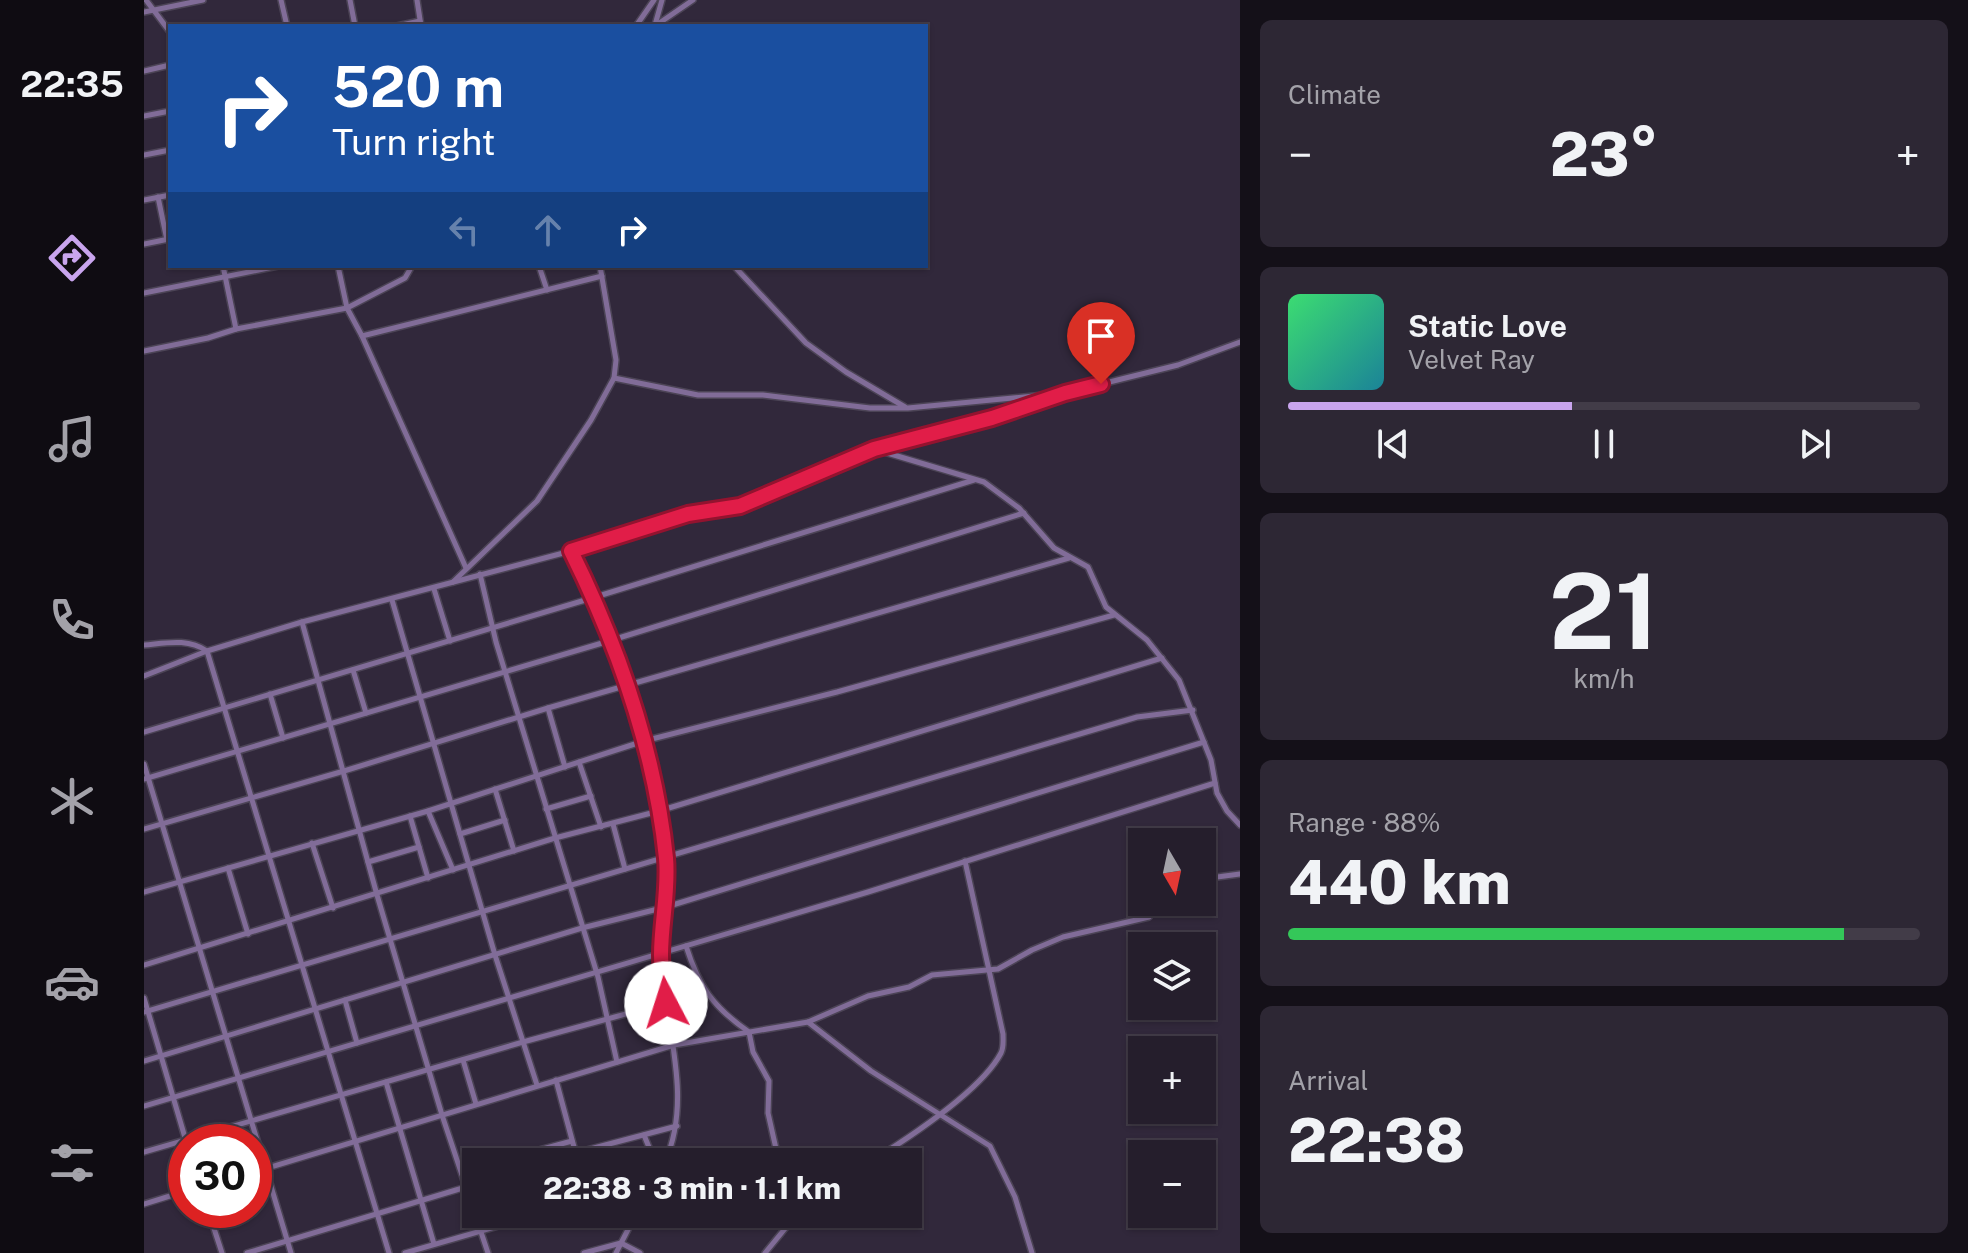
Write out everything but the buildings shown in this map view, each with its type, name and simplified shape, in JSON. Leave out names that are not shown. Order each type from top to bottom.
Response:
[{"type":"street","points":[[146,0],[168,29]]},
{"type":"street","points":[[144,12],[203,0]]},
{"type":"street","points":[[281,0],[287,24]]},
{"type":"street","points":[[350,0],[355,24]]},
{"type":"street","points":[[417,0],[421,23]]},
{"type":"street","points":[[637,24],[654,0]]},
{"type":"street","points":[[656,24],[662,0]]},
{"type":"street","points":[[658,24],[693,0]]},
{"type":"street","points":[[144,71],[168,65]]},
{"type":"street","points":[[144,116],[168,111]]},
{"type":"street","points":[[144,155],[168,150]]},
{"type":"street","points":[[144,200],[168,195]]},
{"type":"street","points":[[158,197],[168,235]]},
{"type":"street","points":[[144,244],[168,239]]},
{"type":"street","points":[[224,268],[236,329]]},
{"type":"street","points":[[144,293],[269,268]]},
{"type":"street","points":[[338,268],[347,308],[466,568]]},
{"type":"street","points":[[144,351],[236,329],[347,308],[405,278],[411,268]]},
{"type":"street","points":[[540,268],[547,290]]},
{"type":"street","points":[[452,583],[537,501],[591,420],[614,378],[616,360],[600,268]]},
{"type":"street","points":[[736,268],[806,343],[846,372],[908,408]]},
{"type":"street","points":[[362,336],[602,276]]},
{"type":"street","points":[[144,676],[207,651],[302,622],[571,551],[688,514],[750,503],[874,449],[992,418],[1065,393],[1178,365],[1240,342]]},
{"type":"street","points":[[614,378],[698,395],[763,395],[870,408],[908,408],[1065,393]]},
{"type":"street","points":[[874,449],[976,479],[995,489],[1024,513],[1054,548],[1088,567],[1106,607],[1147,640],[1179,680],[1193,710],[1221,802],[1240,825]]},
{"type":"street","points":[[144,732],[976,479]]},
{"type":"street","points":[[146,778],[609,641],[1024,513]]},
{"type":"street","points":[[571,551],[628,685],[659,811],[666,858],[666,907],[661,953],[679,1106],[670,1148]]},
{"type":"street","points":[[144,829],[548,708],[1070,558]]},
{"type":"street","points":[[480,574],[492,628],[596,971],[617,1062]]},
{"type":"street","points":[[434,589],[450,641]]},
{"type":"street","points":[[391,600],[495,955],[537,1085]]},
{"type":"street","points":[[144,892],[428,811],[644,741],[837,692],[1115,615]]},
{"type":"street","points":[[302,622],[377,895],[462,1174]]},
{"type":"street","points":[[144,645],[182,641],[196,644],[207,651],[389,1253]]},
{"type":"street","points":[[144,965],[555,838],[659,811],[1162,658]]},
{"type":"street","points":[[353,670],[366,713]]},
{"type":"street","points":[[270,694],[283,738]]},
{"type":"street","points":[[548,708],[565,767]]},
{"type":"street","points":[[146,1012],[1137,717],[1193,710]]},
{"type":"street","points":[[144,1061],[582,928],[666,907],[1204,742]]},
{"type":"street","points":[[579,762],[601,827]]},
{"type":"street","points":[[144,764],[251,1124]]},
{"type":"street","points":[[144,1106],[686,946],[1215,783]]},
{"type":"street","points":[[495,789],[514,851]]},
{"type":"street","points":[[546,809],[591,796]]},
{"type":"street","points":[[428,811],[453,870]]},
{"type":"street","points":[[410,816],[428,878]]},
{"type":"street","points":[[460,834],[505,820]]},
{"type":"street","points":[[613,824],[625,869]]},
{"type":"street","points":[[312,843],[333,908]]},
{"type":"street","points":[[368,862],[419,847]]},
{"type":"street","points":[[890,1148],[940,1114],[980,1078],[1000,1055],[1003,1046],[965,861]]},
{"type":"street","points":[[228,868],[248,934]]},
{"type":"street","points":[[1216,877],[1240,874]]},
{"type":"street","points":[[272,1167],[674,1045],[808,1022],[868,996],[909,987],[932,975],[989,972],[1063,937],[1150,916]]},
{"type":"street","points":[[686,946],[702,988],[729,1018],[749,1032],[753,1052],[769,1081],[768,1113],[776,1148]]},
{"type":"street","points":[[144,998],[181,1124]]},
{"type":"street","points":[[345,1000],[357,1043]]},
{"type":"street","points":[[240,1124],[666,1003]]},
{"type":"street","points":[[808,1022],[871,1071],[994,1151],[1015,1197],[1032,1253]]},
{"type":"street","points":[[463,1060],[476,1104]]},
{"type":"street","points":[[556,1080],[574,1148]]},
{"type":"street","points":[[386,1082],[434,1244]]},
{"type":"street","points":[[594,1148],[677,1126]]},
{"type":"street","points":[[644,1135],[649,1148]]},
{"type":"street","points":[[546,1148],[572,1141]]},
{"type":"street","points":[[144,1152],[168,1146]]},
{"type":"street","points":[[248,1253],[462,1188]]},
{"type":"street","points":[[272,1189],[291,1253]]},
{"type":"street","points":[[144,1204],[168,1197]]},
{"type":"street","points":[[214,1228],[222,1253]]},
{"type":"street","points":[[480,1228],[488,1253]]},
{"type":"street","points":[[405,1253],[491,1228]]},
{"type":"street","points":[[616,1253],[629,1228]]},
{"type":"street","points":[[765,1253],[785,1228]]},
{"type":"street","points":[[584,1253],[621,1243],[640,1253]]},
{"type":"route","points":[[666,1003],[661,953],[666,907],[666,858],[659,811],[628,685],[571,551],[688,514],[750,503],[874,449],[992,418],[1101,384]]}]
